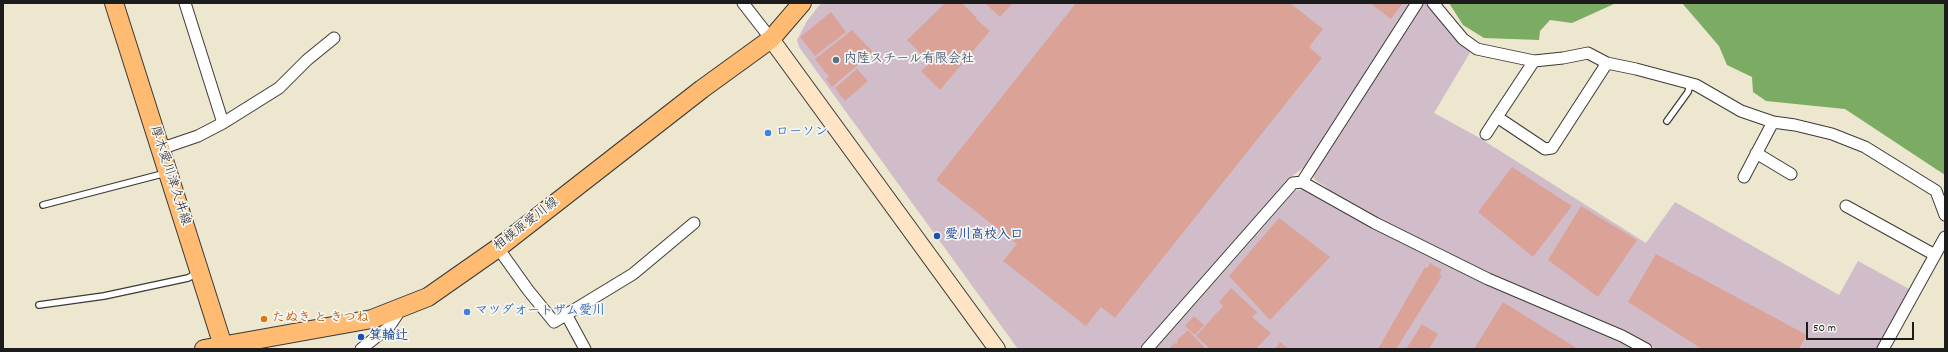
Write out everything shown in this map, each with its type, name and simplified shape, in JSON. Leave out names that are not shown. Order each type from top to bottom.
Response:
[{"type":"main road","name":"厚木愛川津久井線","points":[[114,3],[223,348]]},
{"type":"main road","name":"相模原愛川線","points":[[204,349],[223,348],[372,319],[401,309],[428,296],[498,248],[702,89],[770,39],[802,3]]},
{"type":"street","points":[[185,3],[223,123]]},
{"type":"street","points":[[743,3],[997,349]]},
{"type":"street","points":[[1302,182],[1417,3]]},
{"type":"street","points":[[1433,3],[1463,39],[1476,49],[1534,61],[1564,58],[1588,53],[1607,63],[1696,85],[1741,111],[1773,122],[1795,125],[1832,134],[1865,147],[1936,190],[1945,215]]},
{"type":"street","points":[[160,149],[198,136],[223,123],[279,88],[307,60],[334,38]]},
{"type":"street","points":[[1486,134],[1534,61]]},
{"type":"street","points":[[1497,117],[1545,149],[1552,148],[1607,63]]},
{"type":"street","points":[[1744,177],[1773,122]]},
{"type":"street","points":[[1756,153],[1791,174]]},
{"type":"street","points":[[1147,349],[1293,183],[1302,182],[1375,223],[1488,279],[1622,336],[1646,349]]},
{"type":"street","points":[[1850,213],[1935,255]]},
{"type":"street","points":[[498,248],[528,290],[554,322],[633,274],[694,223]]},
{"type":"street","points":[[1883,349],[1945,237]]},
{"type":"street","points":[[361,349],[389,327],[401,309]]},
{"type":"street","points":[[566,314],[585,349]]},
{"type":"lane","points":[[1667,121],[1688,92],[1690,84]]},
{"type":"lane","points":[[43,204],[168,173]]},
{"type":"lane","points":[[39,305],[104,296],[188,278],[200,272]]},
{"type":"shaded area","points":[[821,3],[1412,3],[1310,163],[1292,176],[1155,334],[1138,349],[1018,349],[799,47],[797,40],[807,21]]},
{"type":"shaded area","points":[[1422,3],[1430,5],[1433,12],[1456,39],[1471,51],[1434,113],[1478,137],[1646,243],[1675,202],[1839,295],[1858,261],[1911,290],[1880,349],[1657,349],[1622,331],[1565,309],[1434,247],[1378,220],[1327,190],[1326,187],[1315,180],[1312,173]]},
{"type":"shaded area","points":[[1303,189],[1371,227],[1466,274],[1636,349],[1156,349],[1295,191]]},
{"type":"green space","points":[[1449,3],[1616,3],[1572,23],[1550,20],[1540,31],[1539,40],[1484,38],[1463,25]]},
{"type":"green space","points":[[1682,3],[1945,3],[1945,175],[1845,109],[1766,101],[1753,92],[1752,77],[1727,65],[1719,46]]},
{"type":"building","points":[[945,3],[962,3],[977,18],[951,43],[976,19],[990,31],[940,90],[921,71],[930,63],[907,40]]},
{"type":"building","points":[[1013,3],[1000,17],[986,4]]},
{"type":"building","points":[[1076,3],[1290,3],[1323,29],[1309,47],[1322,58],[1115,318],[1101,307],[1086,326],[1003,261],[1017,244],[936,180]]},
{"type":"building","points":[[1370,3],[1403,3],[1391,19]]},
{"type":"building","points":[[831,12],[846,32],[815,56],[800,37]]},
{"type":"building","points":[[852,30],[873,52],[832,87],[826,79],[829,77],[815,59]]},
{"type":"building","points":[[857,69],[868,81],[845,101],[835,88]]},
{"type":"building","points":[[1512,167],[1572,206],[1533,257],[1478,212]]},
{"type":"building","points":[[1581,206],[1637,240],[1598,297],[1548,260]]},
{"type":"building","points":[[1279,218],[1330,257],[1270,320],[1229,276]]},
{"type":"building","points":[[1656,254],[1807,335],[1799,349],[1702,349],[1628,302]]},
{"type":"building","points":[[1430,263],[1442,270],[1439,274],[1442,276],[1396,349],[1378,349],[1425,267],[1427,268]]},
{"type":"building","points":[[1231,288],[1257,312],[1252,317],[1271,333],[1256,349],[1210,349],[1196,336],[1223,306],[1219,302]]},
{"type":"building","points":[[1503,302],[1578,349],[1474,349]]},
{"type":"building","points":[[1194,316],[1204,325],[1195,335],[1185,326]]},
{"type":"building","points":[[1422,324],[1438,334],[1429,349],[1406,349]]},
{"type":"building","points":[[1188,330],[1205,348],[1204,349],[1169,349],[1174,343],[1176,344],[1178,342],[1177,340]]},
{"type":"building","points":[[1280,342],[1289,349],[1275,349]]},
{"type":"place","name":"内陸スチール有限会社","points":[[836,60]]},
{"type":"place","name":"ローソン","points":[[768,133]]},
{"type":"place","name":"愛川高校入口","points":[[937,236]]},
{"type":"place","name":"マツダオートザム愛川","points":[[467,312]]},
{"type":"place","name":"たぬき と きつね","points":[[264,319]]},
{"type":"place","name":"箕輪辻","points":[[361,337]]}]
